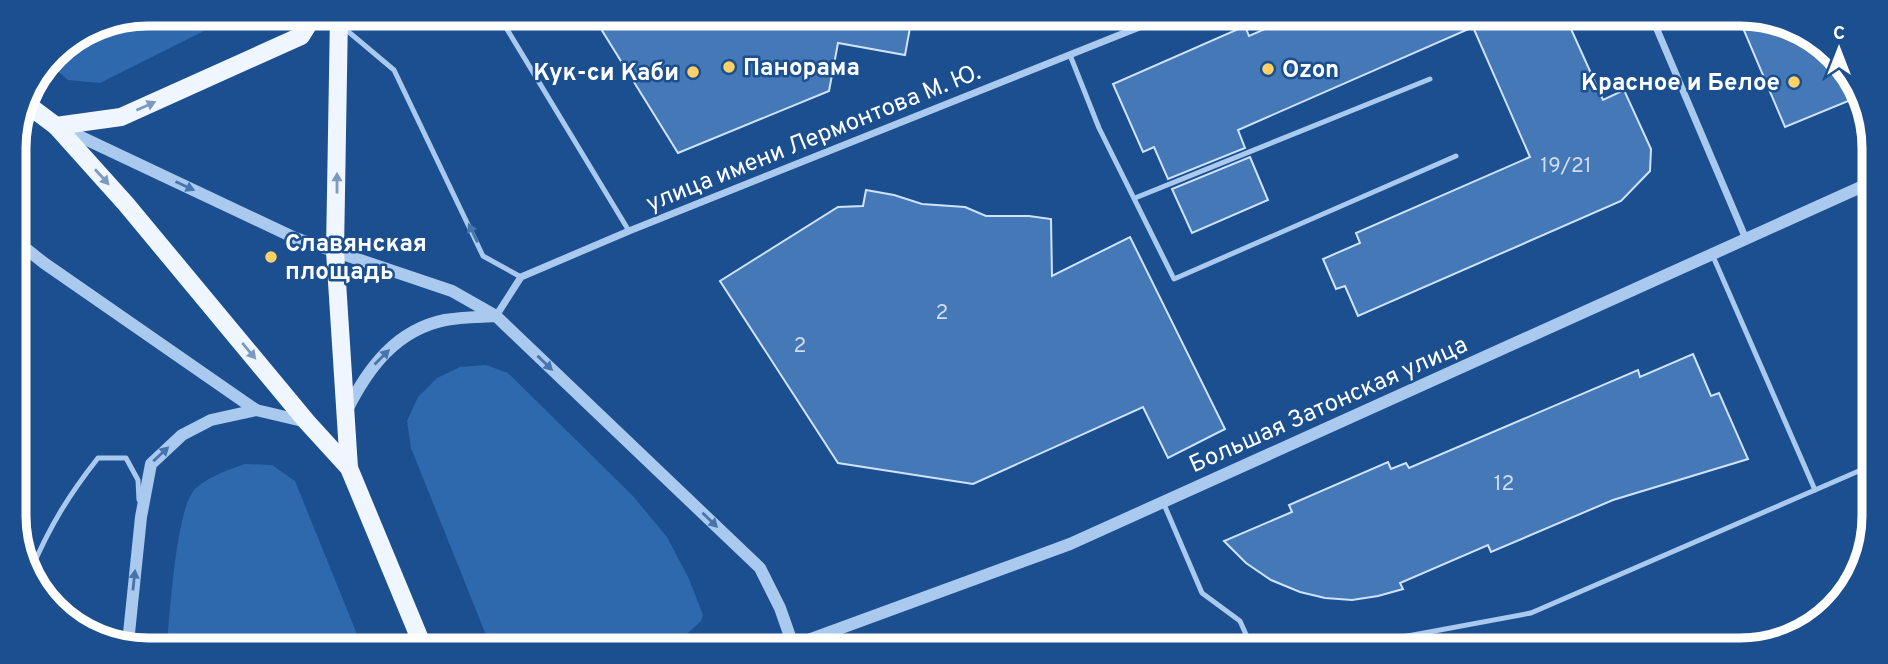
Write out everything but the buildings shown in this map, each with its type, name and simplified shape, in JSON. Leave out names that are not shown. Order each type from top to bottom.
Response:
[{"type":"main road","points":[[56,126],[121,117],[302,36],[308,26]]},
{"type":"main road","points":[[339,26],[335,251],[349,468],[419,638]]},
{"type":"main road","points":[[33,109],[56,126],[126,204],[307,422],[349,468]]},
{"type":"street","name":"улица имени Лермонтова М. Ю.","points":[[521,277],[629,231],[1143,26]]},
{"type":"street","points":[[1656,26],[1746,239]]},
{"type":"street","points":[[56,126],[296,238],[452,291],[496,316],[760,568],[780,608],[790,638]]},
{"type":"street","name":"Большая Затонская улица","points":[[816,638],[1070,544],[1862,187]]},
{"type":"street","points":[[27,249],[256,410],[307,422]]},
{"type":"street","points":[[496,316],[521,277]]},
{"type":"street","points":[[345,413],[364,377],[405,336],[444,320],[496,316]]},
{"type":"street","points":[[129,635],[141,517],[151,464],[181,435],[211,420],[256,410]]},
{"type":"lane","points":[[347,26],[394,70],[483,256],[521,277]]},
{"type":"lane","points":[[505,26],[629,231]]},
{"type":"lane","points":[[1070,55],[1099,128],[1174,279],[1456,156]]},
{"type":"lane","points":[[1135,198],[1430,79]]},
{"type":"lane","points":[[1712,254],[1815,490]]},
{"type":"lane","points":[[35,560],[49,528],[98,458],[126,458],[138,481],[141,517]]},
{"type":"lane","points":[[1401,637],[1531,613],[1862,470]]},
{"type":"lane","points":[[1163,502],[1202,593],[1240,621],[1247,637]]},
{"type":"shaded area","points":[[149,26],[214,26],[100,83],[68,80],[56,70],[81,47],[102,36]]},
{"type":"shaded area","points":[[486,365],[508,373],[632,495],[667,537],[689,579],[703,615],[701,621],[688,633],[677,638],[487,638],[411,448],[407,421],[418,397],[437,378],[460,367]]},
{"type":"shaded area","points":[[245,464],[272,465],[295,481],[359,638],[167,638],[175,561],[183,515],[196,488],[219,474]]},
{"type":"place","name":"Панорама","points":[[729,67]]},
{"type":"place","name":"Ozon","points":[[1268,69]]},
{"type":"place","name":"Кук-си Каби","points":[[693,72]]},
{"type":"place","name":"Красное и Белое","points":[[1794,82]]},
{"type":"place","name":"Славянская площадь","points":[[271,257]]}]
